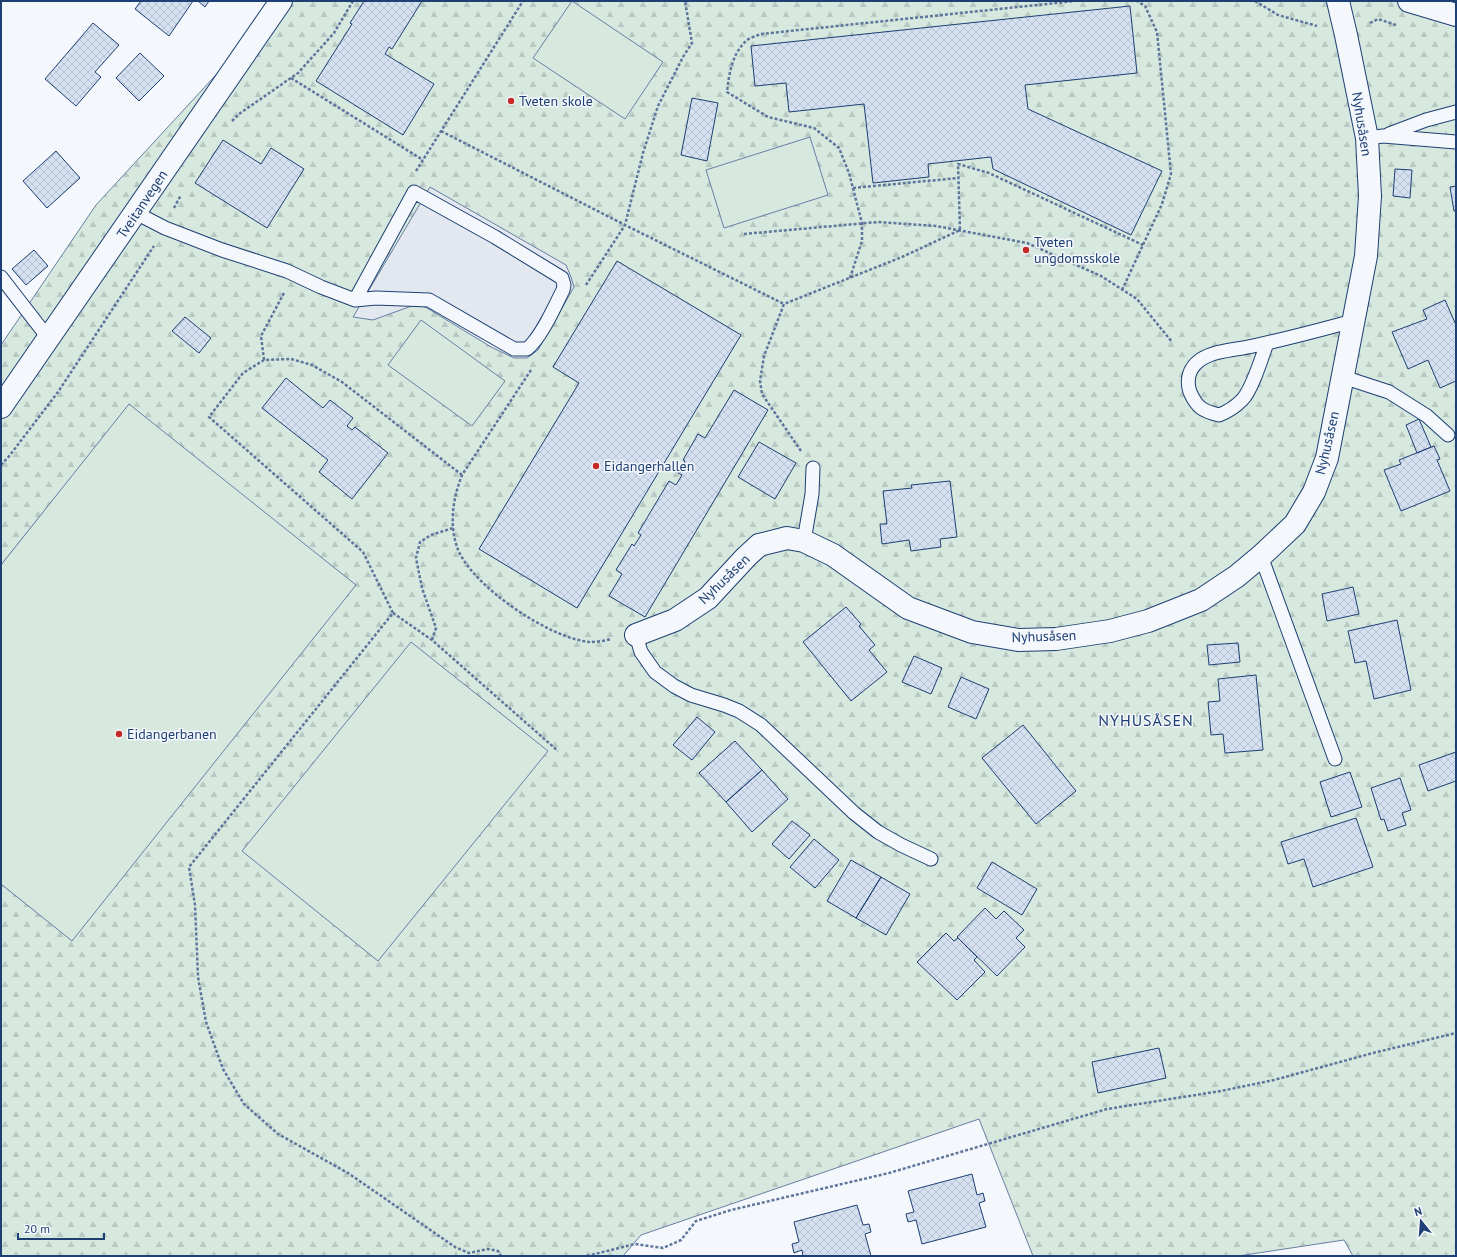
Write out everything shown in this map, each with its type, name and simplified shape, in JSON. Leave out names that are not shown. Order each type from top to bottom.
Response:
[{"type":"street","name":"Tveitanvegen","points":[[1,407],[281,1]]},
{"type":"street","name":"Nyhusåsen","points":[[636,635],[675,620],[708,598],[759,545],[787,538],[804,541],[833,555],[908,608],[972,632],[1018,640],[1056,639],[1094,634],[1148,621],[1201,600],[1237,576],[1261,556],[1295,524],[1314,492],[1327,458],[1366,256],[1375,137],[1346,35],[1338,1]]},
{"type":"street","points":[[1409,1],[1456,15]]},
{"type":"lane","points":[[1375,137],[1426,120],[1456,112]]},
{"type":"lane","points":[[1375,137],[1456,142]]},
{"type":"lane","points":[[136,213],[165,228],[222,250],[287,271],[321,287],[355,300],[376,298],[429,300],[514,349],[527,349],[530,346],[548,319],[563,290],[564,285],[562,278],[495,237],[414,192],[355,300]]},
{"type":"lane","points":[[1,277],[49,339]]},
{"type":"lane","points":[[1266,343],[1254,378],[1243,399],[1229,411],[1219,415],[1204,411],[1193,399],[1188,386],[1190,370],[1201,360],[1221,352],[1353,322]]},
{"type":"lane","points":[[1343,377],[1389,392],[1427,416],[1448,435]]},
{"type":"lane","points":[[804,541],[812,494],[813,468]]},
{"type":"lane","points":[[1261,556],[1335,759]]},
{"type":"lane","points":[[636,635],[641,652],[655,672],[674,686],[691,695],[739,711],[761,725],[854,813],[883,835],[931,859]]},
{"type":"path","points":[[414,192],[412,178],[523,1]]},
{"type":"path","points":[[586,285],[625,225],[643,153],[658,106],[692,42],[685,1]]},
{"type":"path","points":[[850,278],[862,240],[862,223],[849,173],[839,148],[814,128],[768,117],[727,92],[729,74],[736,54],[747,40],[761,34],[1075,1]]},
{"type":"path","points":[[1122,290],[1162,204],[1172,174],[1157,32],[1145,6],[1137,1]]},
{"type":"path","points":[[291,78],[423,160]]},
{"type":"path","points":[[441,131],[784,304]]},
{"type":"path","points":[[960,230],[958,164],[989,173],[1143,246]]},
{"type":"path","points":[[853,188],[958,178]]},
{"type":"path","points":[[744,234],[878,222],[936,226],[1027,243],[1101,276],[1137,299],[1172,342]]},
{"type":"path","points":[[813,468],[762,394],[760,381],[764,356],[784,304],[850,278],[960,230]]},
{"type":"path","points":[[264,360],[262,336],[286,291]]},
{"type":"path","points":[[462,476],[342,382],[312,365],[291,359],[264,360],[243,373],[209,417],[363,552],[393,613],[432,640],[558,751]]},
{"type":"path","points":[[535,364],[462,476],[454,501],[453,528],[457,547],[464,562],[472,572],[492,592],[526,616],[563,634],[590,642],[636,635]]},
{"type":"path","points":[[432,640],[436,628],[422,588],[416,558],[420,542],[431,535],[453,528]]},
{"type":"path","points":[[393,613],[189,867],[195,905],[198,977],[206,1022],[223,1069],[244,1104],[278,1134],[348,1173],[455,1247],[469,1253],[488,1249],[498,1251],[501,1256]]},
{"type":"path","points":[[587,1256],[635,1244],[663,1248],[681,1240],[696,1221],[731,1210],[889,1173],[1107,1109],[1221,1091],[1274,1080],[1373,1053],[1456,1033]]},
{"type":"green space","points":[[284,1],[1456,1],[1456,1256],[1353,1256],[1344,1240],[1238,1256],[1033,1256],[979,1119],[641,1235],[623,1256],[1,1256],[1,884],[72,940],[130,404],[1,565],[1,345],[96,205]]},
{"type":"green space","points":[[572,1],[663,62],[625,119],[533,58]]},
{"type":"green space","points":[[810,137],[828,195],[724,228],[706,170]]},
{"type":"green space","points":[[421,320],[505,381],[472,426],[388,365]]},
{"type":"green space","name":"Eidangerbanen","points":[[129,404],[356,585],[72,941],[1,884],[1,565]]},
{"type":"green space","points":[[411,642],[548,751],[378,961],[242,851]]},
{"type":"shaded area","points":[[430,187],[566,265],[574,287],[538,350],[527,358],[514,358],[491,347],[427,308],[417,304],[373,320],[353,317]]},
{"type":"building","points":[[141,1],[193,1],[169,36],[135,9]]},
{"type":"building","points":[[198,1],[209,1],[205,7]]},
{"type":"building","points":[[364,1],[422,1],[392,49],[389,47],[385,54],[434,84],[403,135],[316,81],[352,24],[350,23]]},
{"type":"building","points":[[1130,6],[1137,73],[1025,85],[1028,109],[1162,171],[1131,235],[993,169],[991,157],[928,164],[929,177],[873,183],[864,104],[789,112],[786,83],[755,86],[751,46]]},
{"type":"building","points":[[93,23],[119,45],[95,72],[101,77],[76,106],[45,79]]},
{"type":"building","points":[[140,53],[164,76],[139,101],[116,78]]},
{"type":"building","points":[[692,98],[718,103],[707,161],[681,155]]},
{"type":"building","points":[[223,140],[261,164],[271,148],[304,169],[267,228],[195,183]]},
{"type":"building","points":[[56,151],[80,178],[47,208],[23,181]]},
{"type":"building","points":[[1395,169],[1412,170],[1410,198],[1393,196]]},
{"type":"building","points":[[1456,186],[1456,211],[1454,211],[1450,187]]},
{"type":"building","points":[[34,250],[48,266],[26,285],[12,269]]},
{"type":"building","name":"Eidangerhallen","points":[[617,261],[741,335],[577,608],[479,549],[579,383],[553,367]]},
{"type":"building","points":[[1445,300],[1456,325],[1456,381],[1440,388],[1428,360],[1408,369],[1392,332],[1427,319],[1423,310]]},
{"type":"building","points":[[185,317],[211,338],[199,353],[172,331]]},
{"type":"building","points":[[286,378],[323,408],[330,400],[353,418],[347,426],[352,430],[355,427],[388,453],[352,499],[319,472],[328,460],[262,408]]},
{"type":"building","points":[[734,390],[768,410],[645,617],[609,596],[622,574],[616,570],[632,544],[634,546],[641,535],[638,533],[669,481],[676,485],[682,475],[678,473],[685,461],[683,460],[698,434],[705,438]]},
{"type":"building","points":[[1419,419],[1431,447],[1417,453],[1406,425]]},
{"type":"building","points":[[759,442],[796,463],[775,499],[738,477]]},
{"type":"building","points":[[1434,446],[1440,459],[1437,460],[1450,491],[1401,511],[1384,470],[1401,464],[1399,460]]},
{"type":"building","points":[[950,481],[957,537],[940,539],[941,547],[911,551],[909,540],[882,544],[880,524],[887,524],[883,491],[912,488],[911,485]]},
{"type":"building","points":[[1353,587],[1359,614],[1327,621],[1322,594]]},
{"type":"building","points":[[846,607],[861,624],[859,626],[875,645],[869,650],[887,672],[851,701],[803,642]]},
{"type":"building","points":[[1397,620],[1411,690],[1374,699],[1366,661],[1355,663],[1348,631]]},
{"type":"building","points":[[1238,643],[1240,662],[1209,665],[1207,645]]},
{"type":"building","points":[[914,656],[942,668],[931,694],[902,682]]},
{"type":"building","points":[[1256,675],[1263,750],[1225,753],[1223,734],[1211,735],[1208,702],[1220,701],[1218,679]]},
{"type":"building","points":[[961,677],[989,689],[976,719],[948,707]]},
{"type":"building","points":[[697,717],[715,732],[692,760],[673,745]]},
{"type":"building","points":[[1023,725],[1076,791],[1036,824],[982,758]]},
{"type":"building","points":[[735,741],[762,770],[726,802],[699,773]]},
{"type":"building","points":[[1456,752],[1456,781],[1428,791],[1419,765]]},
{"type":"building","points":[[762,770],[788,799],[752,832],[726,802]]},
{"type":"building","points":[[1350,772],[1362,807],[1331,817],[1320,782]]},
{"type":"building","points":[[1400,778],[1411,810],[1402,813],[1406,825],[1388,831],[1384,819],[1381,820],[1371,788]]},
{"type":"building","points":[[1356,818],[1373,867],[1313,887],[1304,859],[1288,864],[1281,842]]},
{"type":"building","points":[[792,821],[810,835],[789,859],[772,844]]},
{"type":"building","points":[[814,839],[839,860],[815,888],[790,867]]},
{"type":"building","points":[[851,860],[881,877],[856,918],[827,901]]},
{"type":"building","points":[[992,862],[1037,889],[1022,915],[977,888]]},
{"type":"building","points":[[881,877],[910,894],[886,935],[856,918]]},
{"type":"building","points":[[985,908],[996,919],[1004,911],[1024,930],[1016,938],[1025,947],[997,976],[957,937]]},
{"type":"building","points":[[946,933],[954,941],[958,938],[977,957],[974,960],[985,972],[957,1000],[917,962]]},
{"type":"building","points":[[1159,1048],[1166,1078],[1098,1093],[1092,1062]]},
{"type":"building","points":[[972,1174],[977,1195],[983,1193],[985,1201],[979,1203],[986,1227],[922,1244],[916,1220],[908,1222],[906,1214],[914,1212],[908,1191]]},
{"type":"building","points":[[857,1205],[863,1225],[869,1224],[871,1232],[865,1234],[871,1256],[803,1256],[802,1250],[794,1253],[792,1244],[799,1242],[794,1222]]},
{"type":"place","name":"Tveten skole","points":[[511,101]]},
{"type":"place","name":"Tveten ungdomsskole","points":[[1026,250]]},
{"type":"place","name":"Eidangerhallen","points":[[596,466]]},
{"type":"place","name":"Eidangerbanen","points":[[119,734]]},
{"type":"district","name":"NYHUSÅSEN","points":[[1146,720]]}]
